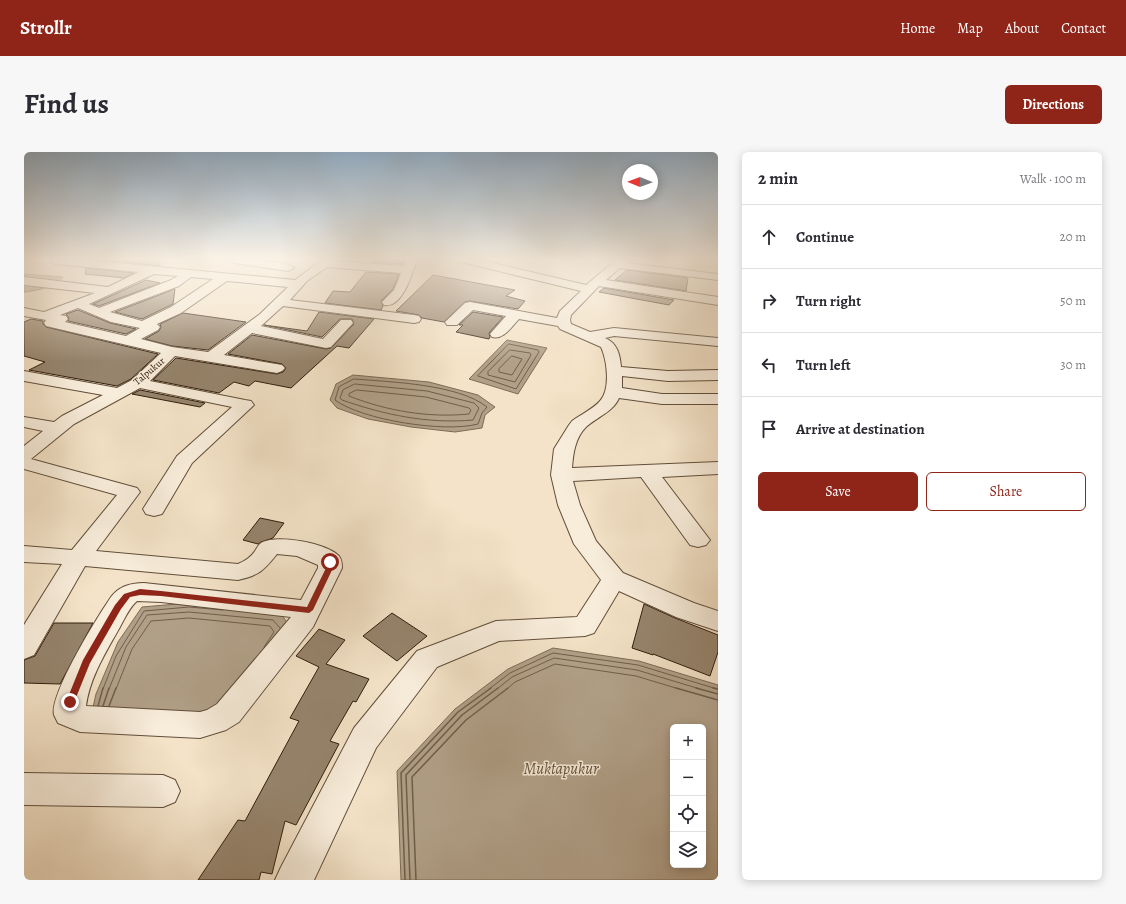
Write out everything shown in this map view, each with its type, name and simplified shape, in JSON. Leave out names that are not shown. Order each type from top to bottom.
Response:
[{"type":"street","points":[[31,314],[78,304],[103,294]]},
{"type":"street","points":[[99,312],[146,294]]},
{"type":"street","points":[[144,325],[176,310],[200,294]]},
{"type":"street","points":[[211,357],[265,317],[288,294]]},
{"type":"street","points":[[388,302],[396,294]]},
{"type":"street","points":[[585,294],[565,314],[563,320],[565,326],[607,344],[614,356],[615,386],[608,403],[578,425],[564,449],[561,475],[568,505],[586,544],[614,579],[685,610],[718,621]]},
{"type":"street","points":[[655,294],[718,302]]},
{"type":"street","points":[[280,302],[414,319]]},
{"type":"street","points":[[78,304],[116,319],[154,327],[128,341]]},
{"type":"street","points":[[452,322],[470,306],[564,323]]},
{"type":"street","points":[[31,314],[61,319],[51,323],[172,351]]},
{"type":"street","points":[[497,334],[515,314]]},
{"type":"street","points":[[249,328],[326,344],[346,323]]},
{"type":"street","points":[[590,336],[614,332],[718,342]]},
{"type":"street","name":"Talpukur","points":[[24,454],[68,420],[138,383],[172,351],[277,368]]},
{"type":"street","points":[[718,365],[711,364],[718,374]]},
{"type":"street","points":[[614,371],[668,376],[718,374]]},
{"type":"street","points":[[24,376],[119,393]]},
{"type":"street","points":[[138,383],[244,405],[184,460],[154,509]]},
{"type":"street","points":[[612,392],[662,400],[718,399]]},
{"type":"street","points":[[24,422],[58,428]]},
{"type":"street","points":[[24,463],[130,492],[78,558],[24,648]]},
{"type":"street","points":[[561,475],[718,469]]},
{"type":"street","points":[[647,471],[698,540]]},
{"type":"street","points":[[24,554],[140,562],[238,572],[249,570],[262,558],[268,549],[274,547],[290,547],[324,556],[330,562],[330,568],[309,610],[304,620],[228,713],[215,722],[200,725],[80,719],[69,714],[70,702],[86,663],[118,607],[127,596],[140,592],[161,593],[309,610]]},
{"type":"street","points":[[294,880],[365,738],[427,659],[496,631],[585,626],[614,579]]},
{"type":"street","points":[[24,789],[162,791]]},
{"type":"water","points":[[507,340],[547,348],[518,394],[469,379]]},
{"type":"water","points":[[353,375],[429,382],[478,395],[495,407],[485,415],[482,428],[455,432],[411,427],[368,419],[337,408],[330,400],[336,384]]},
{"type":"water","points":[[189,603],[279,611],[293,631],[200,731],[89,725],[96,694],[118,642],[142,607]]},
{"type":"water","name":"Muktapukur","points":[[553,648],[639,661],[718,685],[718,880],[401,880],[397,771],[455,709],[508,669]]},
{"type":"building","points":[[115,294],[131,294],[99,306],[93,304]]},
{"type":"building","points":[[162,294],[174,294],[173,304],[142,319],[115,312]]},
{"type":"building","points":[[331,294],[388,294],[381,301],[383,306],[381,310],[325,303]]},
{"type":"building","points":[[413,294],[509,294],[506,296],[525,301],[518,309],[470,301],[465,302],[444,322],[422,318],[419,315],[396,311]]},
{"type":"building","points":[[610,294],[639,294],[674,300],[669,305]]},
{"type":"building","points":[[78,310],[110,323],[136,329],[126,334],[68,321],[69,318],[66,314]]},
{"type":"building","points":[[319,312],[374,319],[349,348],[337,346],[291,388],[255,381],[249,386],[234,382],[219,393],[153,380],[176,358],[277,374],[283,372],[286,368],[282,364],[228,354],[252,335],[326,349],[331,348],[354,324],[352,319],[340,319],[322,337],[264,325],[307,331]]},
{"type":"building","points":[[473,312],[503,317],[489,333],[489,339],[456,332],[463,325],[459,325]]},
{"type":"building","points":[[183,313],[246,322],[208,350],[172,346],[145,339],[159,331],[161,327],[160,324]]},
{"type":"building","points":[[31,319],[43,321],[43,324],[46,327],[158,354],[131,379],[117,386],[29,370],[45,362],[24,356],[24,322]]},
{"type":"building","points":[[140,390],[205,403],[200,407],[132,394]]},
{"type":"building","points":[[260,518],[284,523],[273,538],[258,544],[243,540]]},
{"type":"building","points":[[644,604],[718,635],[718,652],[710,676],[653,654],[632,648]]},
{"type":"building","points":[[392,613],[427,636],[397,661],[363,636]]},
{"type":"building","points":[[54,623],[93,623],[60,684],[24,683],[24,660],[35,656]]},
{"type":"building","points":[[319,629],[345,640],[326,664],[369,679],[356,702],[353,701],[330,741],[339,744],[296,825],[285,821],[272,874],[261,872],[259,880],[198,880],[238,820],[245,821],[299,721],[290,718],[319,667],[296,656]]},
{"type":"route","points":[[70,702],[86,663],[118,607],[127,596],[140,592],[161,593],[309,610],[330,568],[330,562]]}]
